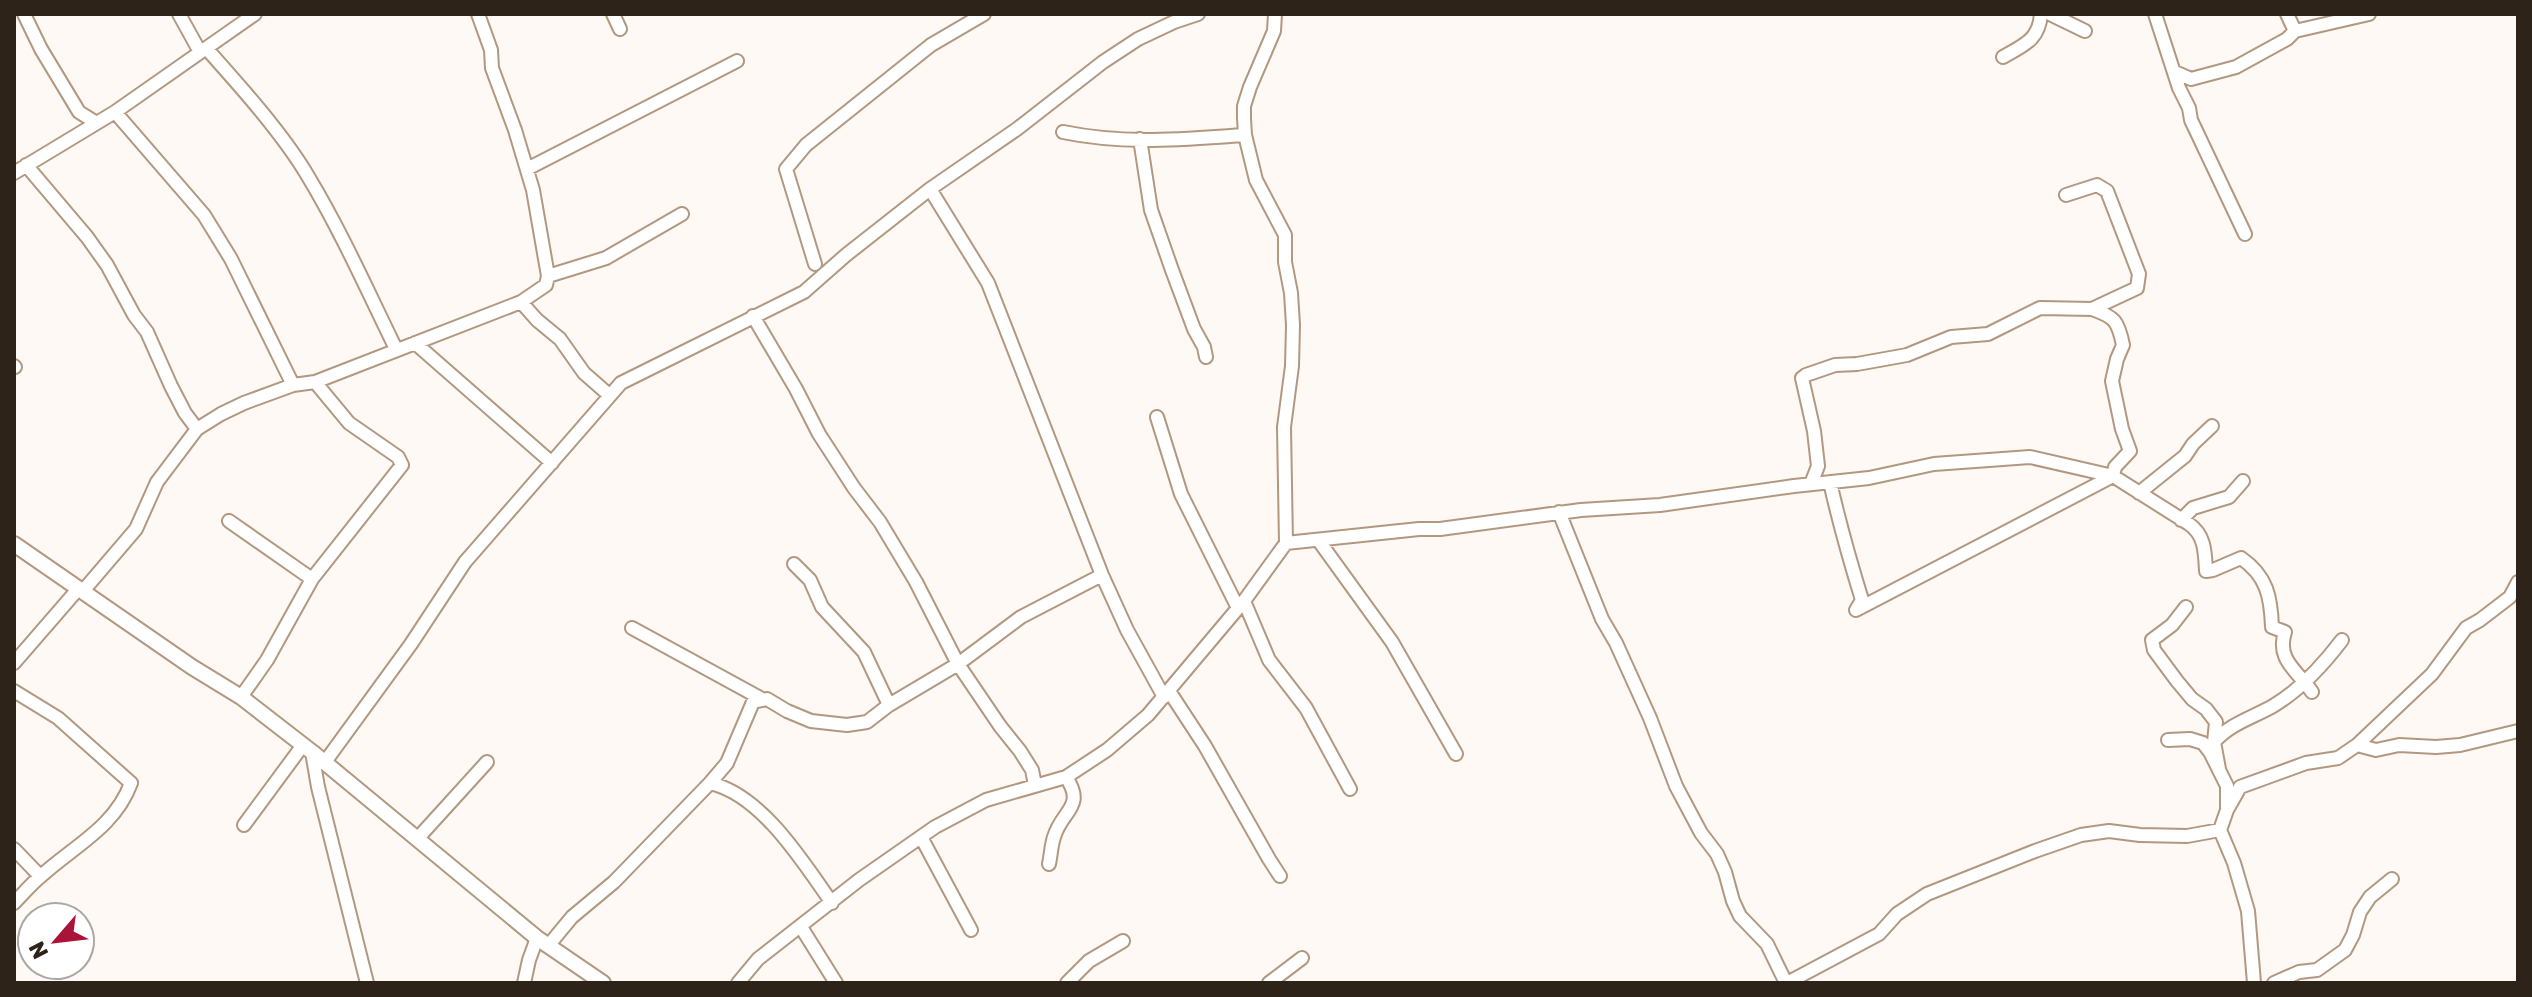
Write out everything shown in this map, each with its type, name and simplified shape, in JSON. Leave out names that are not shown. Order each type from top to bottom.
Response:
[{"type":"street","points":[[24,14],[79,112],[95,122]]},
{"type":"street","points":[[179,14],[203,50],[276,131],[308,176],[396,349]]},
{"type":"street","points":[[197,429],[171,386],[147,332],[134,315],[107,265],[87,237],[20,169],[115,112],[255,14]]},
{"type":"street","points":[[14,663],[136,529],[157,482],[197,429],[221,414],[293,385],[315,382],[521,302],[546,285],[548,276],[527,169],[492,68],[491,50],[478,14]]},
{"type":"street","points":[[613,14],[620,29]]},
{"type":"street","points":[[815,264],[786,169],[806,145],[931,45],[984,14]]},
{"type":"street","points":[[325,762],[411,644],[465,562],[608,394],[621,383],[804,292],[930,189],[1017,129],[1103,62],[1138,39],[1198,14]]},
{"type":"street","points":[[738,983],[758,959],[859,880],[921,837],[986,800],[1066,777],[1107,750],[1148,715],[1241,604],[1286,543],[1284,427],[1292,366],[1291,293],[1285,262],[1285,235],[1256,180],[1245,135],[1244,106],[1274,31],[1275,14]]},
{"type":"street","points":[[2003,57],[2030,41],[2040,29],[2041,14]]},
{"type":"street","points":[[2050,14],[2085,31]]},
{"type":"street","points":[[2155,14],[2191,120],[2245,234]]},
{"type":"street","points":[[2287,14],[2295,31]]},
{"type":"street","points":[[2175,72],[2191,79],[2236,67],[2287,39],[2295,31],[2369,14]]},
{"type":"street","points":[[527,169],[737,61]]},
{"type":"street","points":[[78,133],[79,112]]},
{"type":"street","points":[[115,112],[204,215],[231,259],[293,385]]},
{"type":"street","points":[[1063,132],[1094,139],[1166,141],[1245,135]]},
{"type":"street","points":[[1140,139],[1151,210],[1206,357]]},
{"type":"street","points":[[2066,195],[2097,185],[2107,191],[2139,274],[2137,288],[2092,309]]},
{"type":"street","points":[[930,189],[988,283],[1102,575],[1127,630],[1166,694],[1205,746],[1280,876]]},
{"type":"street","points":[[548,276],[606,258],[682,214]]},
{"type":"street","points":[[521,302],[560,339],[584,373],[608,394]]},
{"type":"street","points":[[1811,484],[1818,466],[1802,378],[1806,375],[1835,365],[1907,355],[1951,337],[1988,334],[2040,308],[2092,309],[2109,314],[2115,320],[2123,345],[2112,381],[2130,451],[2115,467],[2113,476],[1856,610],[1862,600],[1849,563],[1830,482]]},
{"type":"street","points":[[753,316],[819,434],[880,522],[916,582],[958,664],[1032,770],[1035,785]]},
{"type":"street","points":[[415,343],[552,463]]},
{"type":"street","points":[[241,697],[267,660],[312,579],[402,465],[398,457],[349,423],[315,382]]},
{"type":"street","points":[[1157,417],[1181,494],[1269,660],[1306,708],[1350,789]]},
{"type":"street","points":[[2139,493],[2185,456],[2212,426]]},
{"type":"street","points":[[1286,543],[1440,529],[1559,512],[1685,502],[1869,478],[1934,464],[2030,457],[2113,476],[2198,530],[2203,538],[2206,571],[2241,558],[2257,571],[2268,595],[2272,627],[2285,632],[2280,649],[2308,687]]},
{"type":"street","points":[[2181,520],[2193,508],[2229,497],[2243,481]]},
{"type":"street","points":[[1559,512],[1602,619],[1650,718],[1676,786],[1701,833],[1717,854],[1740,916],[1767,944],[1786,983],[1879,934],[1897,914],[1927,894],[2035,851],[2081,835],[2109,831],[2187,836],[2220,830]]},
{"type":"street","points":[[229,521],[312,579]]},
{"type":"street","points":[[1319,541],[1392,642],[1456,754]]},
{"type":"street","points":[[14,544],[192,667],[241,697],[308,748],[542,942],[603,983]]},
{"type":"street","points":[[794,564],[815,587],[822,607],[864,652],[889,705]]},
{"type":"street","points":[[524,983],[529,960],[542,942],[614,882],[727,763],[753,702],[767,699],[811,721],[847,725],[867,722],[889,705],[958,664],[1021,617],[1102,575]]},
{"type":"street","points":[[2254,983],[2248,911],[2234,863],[2220,830],[2240,787],[2306,763],[2338,758],[2357,745],[2432,674],[2466,628],[2510,597],[2518,582]]},
{"type":"street","points":[[2186,607],[2172,625],[2152,640],[2154,650],[2192,699],[2206,709],[2216,722],[2214,742],[2219,769]]},
{"type":"street","points":[[632,628],[762,699]]},
{"type":"street","points":[[2214,742],[2224,731],[2308,687],[2342,640]]},
{"type":"street","points":[[14,691],[58,718],[131,783],[124,802],[103,826],[40,876],[14,903]]},
{"type":"street","points":[[2357,745],[2376,750],[2399,745],[2460,745],[2518,731]]},
{"type":"street","points":[[2168,740],[2190,739],[2203,743],[2227,786],[2227,810]]},
{"type":"street","points":[[244,825],[308,748]]},
{"type":"street","points":[[308,748],[367,983]]},
{"type":"street","points":[[418,838],[487,762]]},
{"type":"street","points":[[1049,864],[1054,835],[1074,802],[1075,790],[1066,777]]},
{"type":"street","points":[[710,783],[749,801],[762,813],[832,903]]},
{"type":"street","points":[[921,837],[971,930]]},
{"type":"street","points":[[14,849],[40,876]]},
{"type":"street","points":[[2274,983],[2299,972],[2317,970],[2345,950],[2360,912],[2370,897],[2392,879]]},
{"type":"street","points":[[801,927],[836,983]]},
{"type":"street","points":[[1067,983],[1089,961],[1123,941]]},
{"type":"street","points":[[1269,983],[1302,958]]}]
